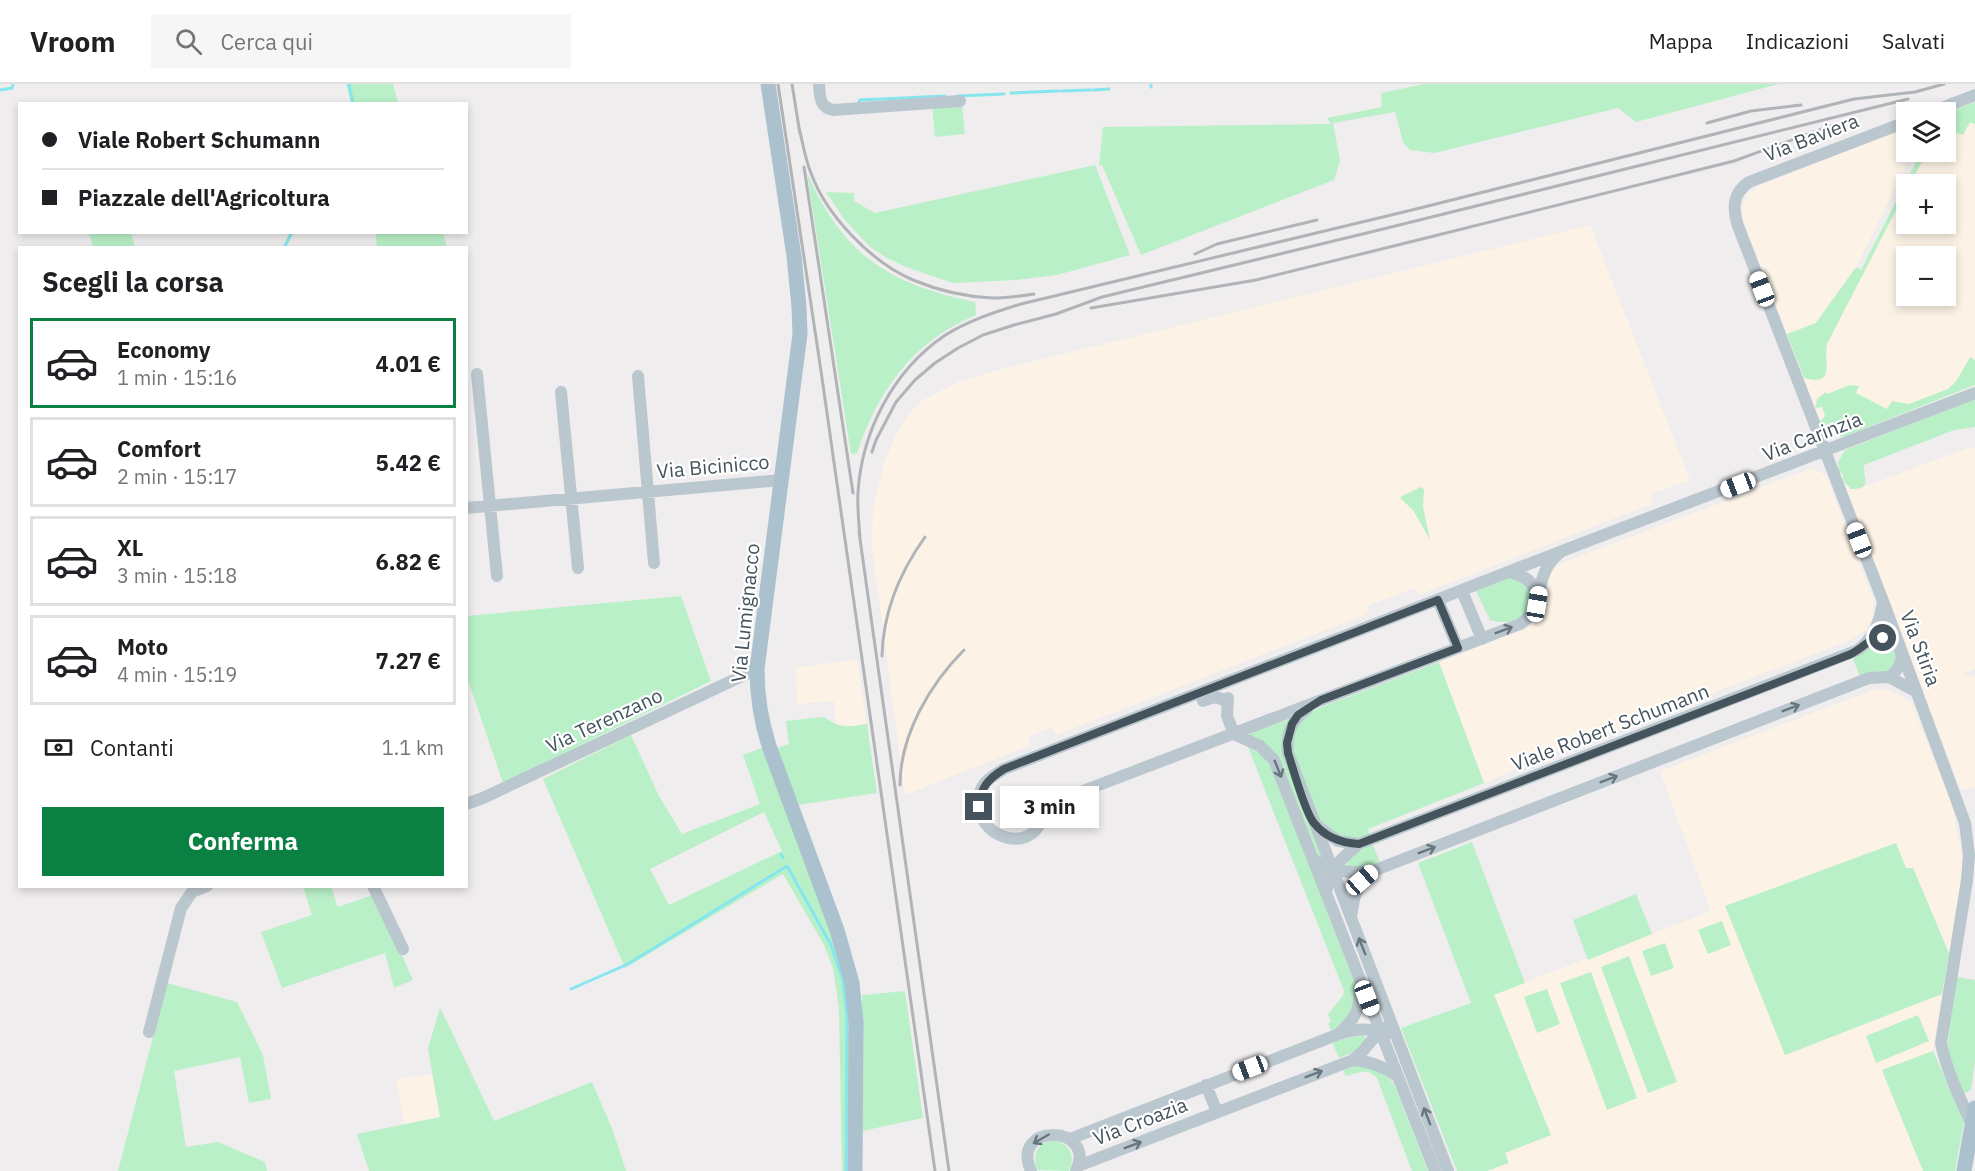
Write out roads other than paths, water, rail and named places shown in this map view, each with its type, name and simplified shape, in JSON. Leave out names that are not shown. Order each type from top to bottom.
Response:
[{"type":"main road","name":"Via Lumignacco","points":[[768,84],[799,307],[798,352],[757,669],[759,702],[764,731],[837,930],[852,983],[856,1022],[855,1171]]},
{"type":"main road","points":[[1964,1171],[1975,1108]]},
{"type":"street","points":[[819,84],[821,103],[824,107],[833,110],[960,101]]},
{"type":"street","points":[[1956,102],[1975,95]]},
{"type":"street","name":"Via Baviera","points":[[1735,197],[1741,188],[1755,180],[1896,126]]},
{"type":"street","name":"Via Stiria","points":[[1735,197],[1734,213],[1738,226],[1958,802],[1969,855],[1941,1043],[1955,1090],[1972,1125]]},
{"type":"street","points":[[477,374],[497,576]]},
{"type":"street","name":"Via Bicinicco","points":[[638,376],[654,562]]},
{"type":"street","points":[[561,392],[578,568]]},
{"type":"street","name":"Via Carinzia","points":[[1049,752],[1562,551],[1975,393]]},
{"type":"street","name":"Via Bicinicco","points":[[468,508],[648,490],[781,480]]},
{"type":"street","points":[[1227,703],[1222,698],[1213,697],[1066,753],[1049,752],[1004,769],[985,783],[979,797],[979,807],[985,825],[993,832],[1010,838],[1029,836],[1040,826],[1049,809],[1058,801],[1482,639],[1528,619],[1537,604],[1544,572],[1554,557],[1562,551]]},
{"type":"street","points":[[1509,572],[1533,584],[1536,589],[1537,604]]},
{"type":"street","points":[[1462,591],[1482,639]]},
{"type":"street","points":[[1438,600],[1458,648]]},
{"type":"street","points":[[1883,601],[1881,615],[1870,639],[1888,638],[1901,648],[1898,668],[1889,677]]},
{"type":"street","name":"Viale Robert Schumann","points":[[1326,891],[1332,870],[1359,844],[1851,654],[1858,651],[1870,639]]},
{"type":"street","name":"Via Terenzano","points":[[468,803],[757,669]]},
{"type":"street","points":[[1350,918],[1357,888],[1362,880],[1373,871],[1862,681],[1889,677],[1917,692]]},
{"type":"street","points":[[1235,680],[1227,703],[1227,716],[1234,734],[1260,746],[1274,760],[1435,1171]]},
{"type":"street","points":[[1321,700],[1298,715],[1292,724],[1287,743],[1288,753],[1448,1171]]},
{"type":"street","points":[[1313,822],[1338,841],[1359,844]]},
{"type":"street","points":[[1313,859],[1332,870],[1373,871]]},
{"type":"street","points":[[375,888],[404,949]]},
{"type":"street","points":[[149,1032],[181,908],[192,890]]},
{"type":"street","name":"Via Croazia","points":[[1339,1034],[1354,1019],[1358,1011],[1360,980]]},
{"type":"street","name":"Via Croazia","points":[[1070,1139],[1078,1152],[1077,1169],[1216,1112],[1353,1060],[1380,1032],[1388,1014]]},
{"type":"street","name":"Via Croazia","points":[[1030,1171],[1027,1159],[1029,1151],[1039,1138],[1054,1134],[1070,1139],[1339,1034],[1353,1030],[1380,1032]]},
{"type":"street","points":[[1380,1032],[1400,1045]]},
{"type":"street","points":[[1353,1060],[1370,1061],[1385,1067],[1397,1076]]},
{"type":"street","name":"Via Croazia","points":[[1206,1085],[1216,1112]]},
{"type":"waterway","points":[[0,90],[12,88],[13,84]]},
{"type":"waterway","points":[[349,84],[353,102]]},
{"type":"waterway","points":[[1093,90],[1109,89]]},
{"type":"waterway","points":[[1061,91],[1090,90]]},
{"type":"waterway","points":[[1011,93],[1058,91]]},
{"type":"waterway","points":[[958,96],[1004,94]]},
{"type":"waterway","points":[[858,104],[860,100],[945,96]]},
{"type":"waterway","points":[[285,246],[291,234]]},
{"type":"waterway","points":[[781,854],[783,858]]},
{"type":"waterway","points":[[571,989],[628,964],[787,866],[831,945],[843,980],[847,1016],[846,1171]]},
{"type":"railway","points":[[778,84],[935,1171]]},
{"type":"railway","points":[[792,84],[800,134]]},
{"type":"railway","points":[[860,538],[858,498],[861,469],[866,447],[883,404],[895,385],[926,350],[944,336],[972,321],[1021,304],[1412,210],[1854,99],[1915,92],[1944,84]]},
{"type":"railway","points":[[872,452],[896,402],[915,380],[935,363],[983,335],[1056,314],[1102,297],[1908,99]]},
{"type":"railway","points":[[1707,123],[1751,111],[1801,105]]},
{"type":"railway","points":[[1091,308],[1256,280],[1734,161],[1833,125]]},
{"type":"railway","points":[[799,128],[809,168],[827,205],[852,235],[881,262],[913,280],[952,292],[993,298],[1034,294]]},
{"type":"railway","points":[[804,167],[853,493]]},
{"type":"railway","points":[[1195,254],[1217,244],[1317,220]]},
{"type":"railway","points":[[859,532],[949,1171]]},
{"type":"railway","points":[[882,656],[889,608],[894,593],[925,537]]},
{"type":"railway","points":[[900,785],[905,748],[919,712],[940,678],[964,650]]}]
